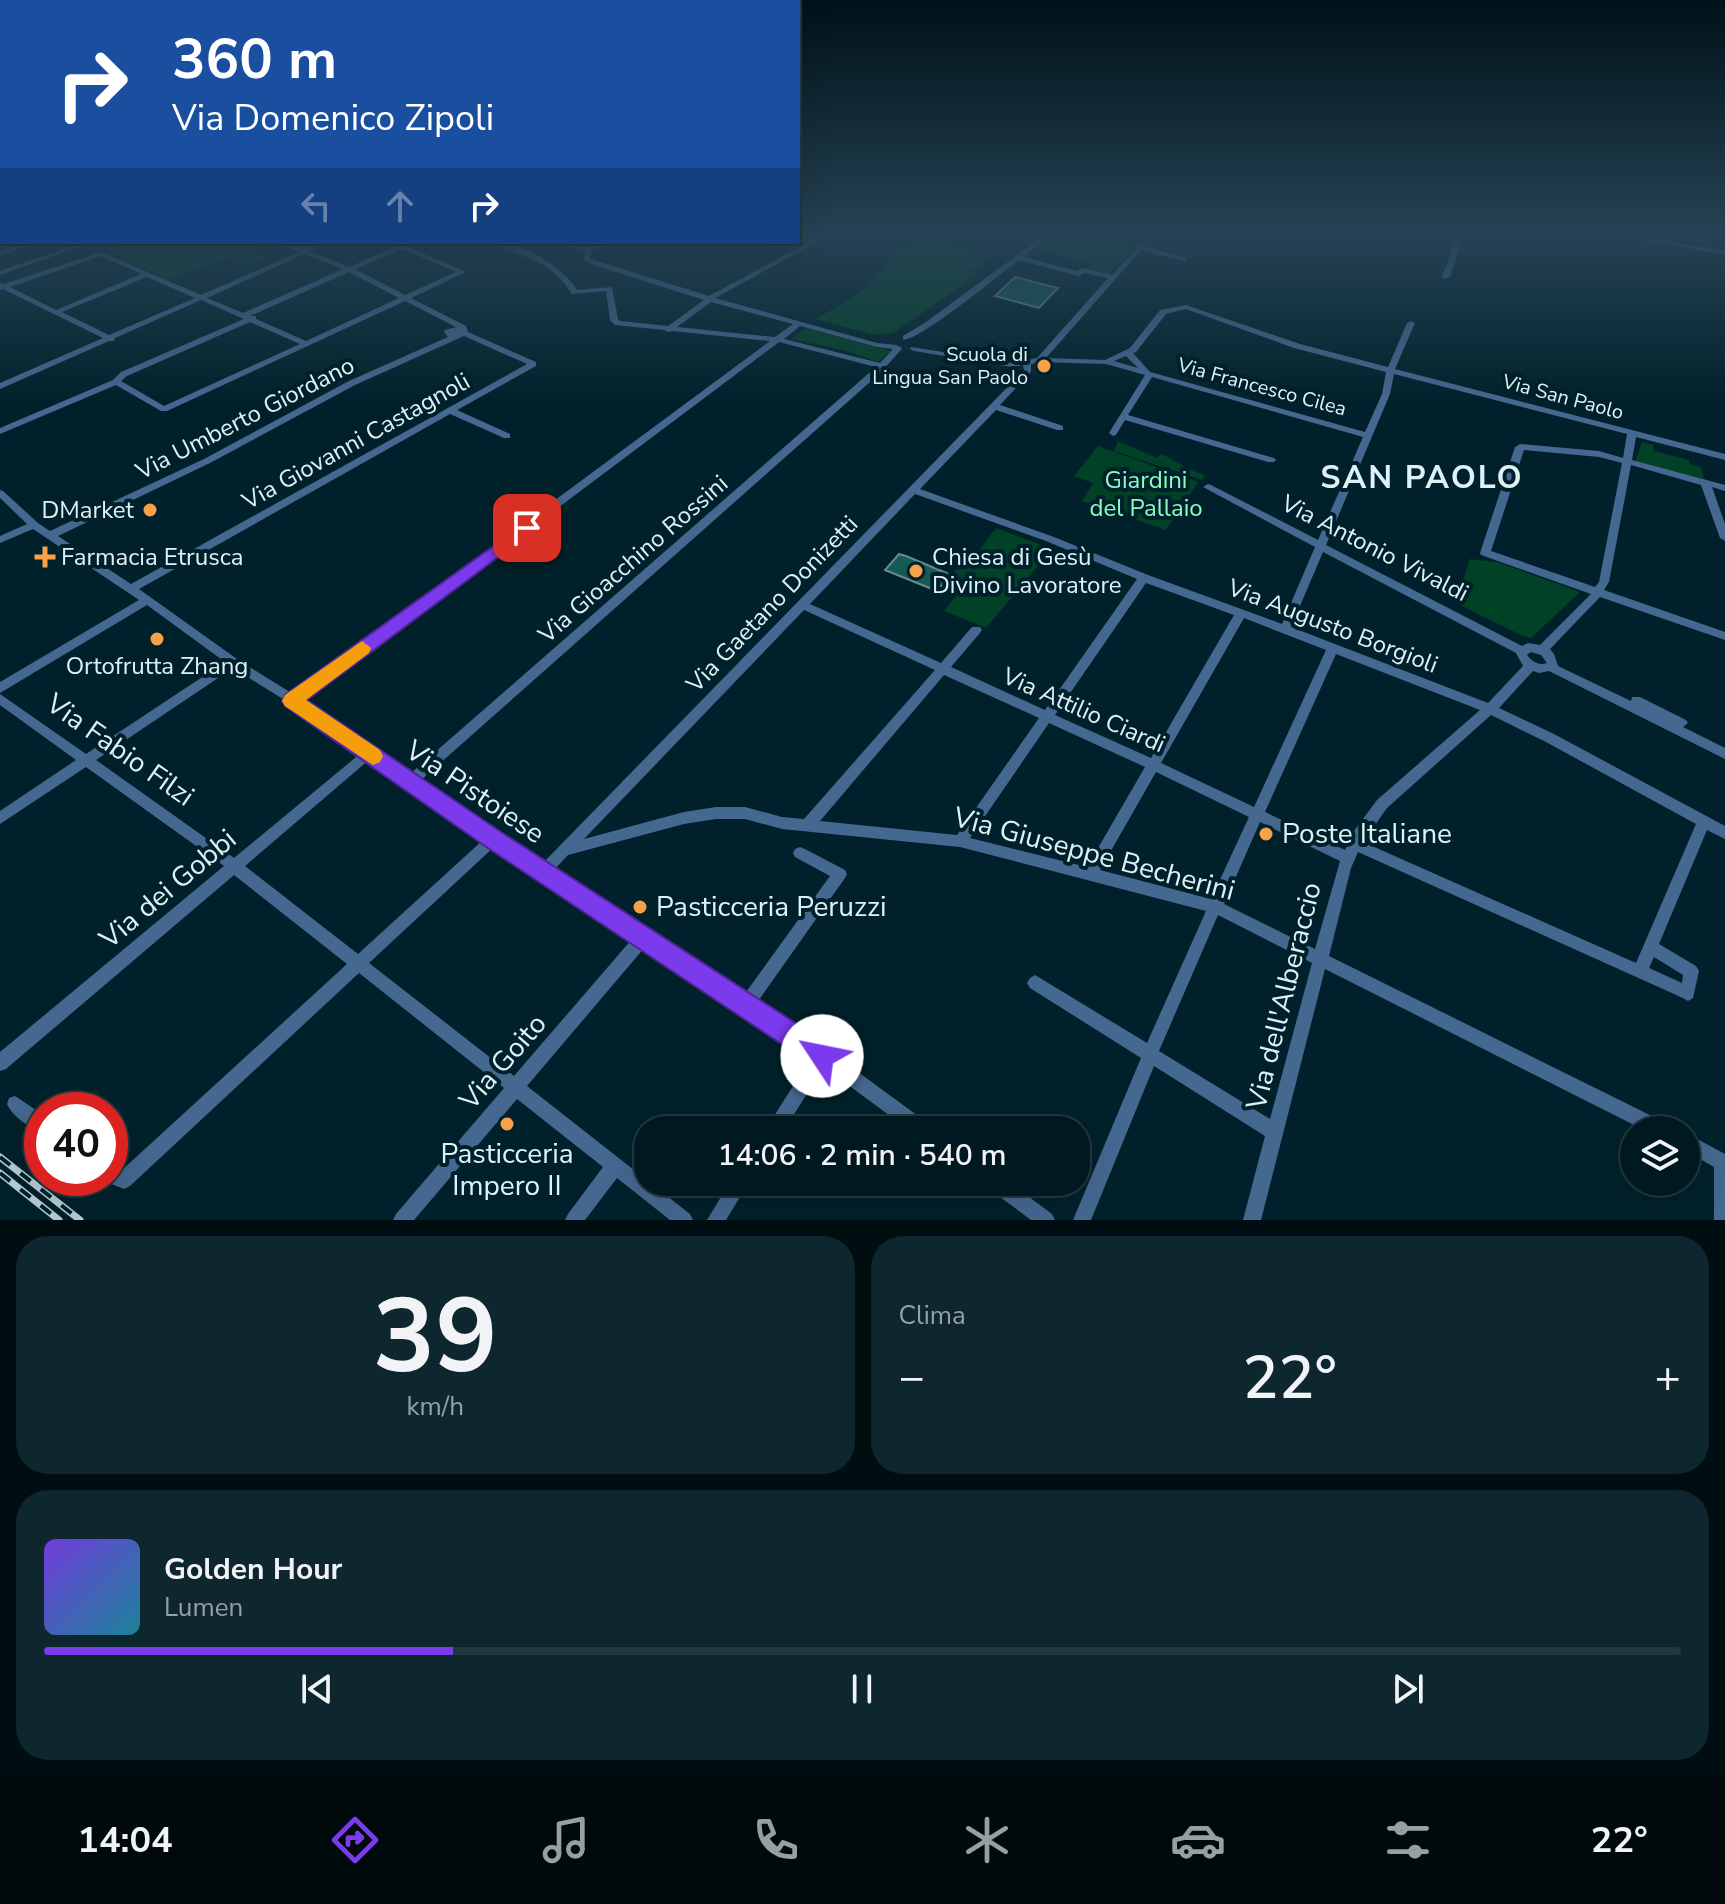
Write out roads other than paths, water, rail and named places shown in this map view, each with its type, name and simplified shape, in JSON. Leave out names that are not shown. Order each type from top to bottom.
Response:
[{"type":"street","points":[[9,290],[111,339]]},
{"type":"street","points":[[57,312],[109,290]]},
{"type":"street","points":[[185,290],[305,343]]},
{"type":"street","points":[[0,386],[218,290]]},
{"type":"street","points":[[0,431],[116,382],[124,374],[305,290]]},
{"type":"street","points":[[388,290],[458,331]]},
{"type":"street","points":[[116,382],[164,409],[421,290]]},
{"type":"street","points":[[573,290],[598,290]]},
{"type":"street","points":[[609,290],[616,322],[776,340],[821,348],[882,366],[896,346],[973,290]]},
{"type":"street","points":[[680,290],[867,342],[916,345],[1001,363],[1027,364],[1040,360],[1106,362],[1129,354]]},
{"type":"street","points":[[668,330],[726,290]]},
{"type":"street","points":[[1040,360],[1101,290]]},
{"type":"street","name":"Via San Paolo","points":[[1129,354],[1156,318],[1180,307],[1267,337],[1725,457]]},
{"type":"street","points":[[1285,629],[1386,394],[1391,369],[1411,323]]},
{"type":"street","points":[[292,701],[798,324]]},
{"type":"street","points":[[916,345],[929,324]]},
{"type":"street","name":"Via Giovanni Castagnoli","points":[[131,589],[533,364],[458,331]]},
{"type":"street","name":"Via Umberto Giordano","points":[[51,535],[207,461],[352,383],[458,331]]},
{"type":"street","points":[[906,338],[916,345]]},
{"type":"street","name":"Via Francesco Cilea","points":[[1129,354],[1149,375]]},
{"type":"street","name":"Via Francesco Cilea","points":[[1106,362],[1366,435]]},
{"type":"street","name":"Via Gaetano Donizetti","points":[[543,872],[994,406],[1028,370],[1027,364]]},
{"type":"street","name":"Via Gioacchino Rossini","points":[[411,781],[882,366]]},
{"type":"street","points":[[1113,433],[1149,375]]},
{"type":"street","points":[[994,406],[1060,428]]},
{"type":"street","points":[[451,411],[507,436]]},
{"type":"street","points":[[1124,417],[1271,460]]},
{"type":"street","points":[[1542,650],[1599,592],[1604,582],[1632,434]]},
{"type":"street","points":[[1725,488],[1592,452],[1520,447],[1485,553],[1725,636]]},
{"type":"street","points":[[1705,482],[1725,538]]},
{"type":"street","name":"Via Antonio Vivaldi","points":[[1208,487],[1321,543],[1521,651]]},
{"type":"street","name":"Via Augusto Borgioli","points":[[912,490],[1050,539],[1144,578],[1490,709],[1725,833]]},
{"type":"street","name":"Via Pistoiese","points":[[0,493],[34,525],[493,839],[822,1056],[904,1116]]},
{"type":"street","points":[[0,540],[34,525]]},
{"type":"street","points":[[960,841],[1144,578]]},
{"type":"street","points":[[0,688],[147,600]]},
{"type":"street","name":"Via Attilio Ciardi","points":[[801,604],[1256,813],[1688,993],[1691,971],[1651,947]]},
{"type":"street","points":[[1090,875],[1241,613]]},
{"type":"street","points":[[808,825],[976,630]]},
{"type":"street","points":[[1725,746],[1552,665],[1531,665],[1523,660],[1521,651],[1528,647],[1542,650],[1552,665],[1725,754]]},
{"type":"street","points":[[1082,1220],[1150,1052],[1214,906],[1333,648]]},
{"type":"street","points":[[0,818],[233,662]]},
{"type":"street","name":"Via dell'Alberaccio","points":[[1252,1220],[1352,852],[1382,804],[1490,709],[1531,665]]},
{"type":"street","name":"Via Fabio Filzi","points":[[0,699],[234,866],[684,1220]]},
{"type":"street","name":"Via dei Gobbi","points":[[0,1063],[369,753]]},
{"type":"street","name":"Via Giuseppe Becherini","points":[[565,850],[684,818],[716,813],[745,813],[808,825],[960,841],[1214,906],[1634,1116]]},
{"type":"street","points":[[1640,972],[1703,822]]},
{"type":"street","points":[[128,1176],[493,839]]},
{"type":"street","points":[[746,1005],[840,874],[800,853]]},
{"type":"street","name":"Via Goito","points":[[402,1220],[643,938]]},
{"type":"street","points":[[1035,983],[1276,1133]]},
{"type":"street","points":[[783,1116],[822,1056]]},
{"type":"street","points":[[15,1104],[24,1111]]},
{"type":"street","points":[[1700,1149],[1724,1162],[1723,1220]]},
{"type":"street","points":[[574,1220],[614,1167]]},
{"type":"street","points":[[716,1220],[731,1196]]},
{"type":"street","points":[[1013,1196],[1046,1220]]},
{"type":"railway","points":[[0,1157],[80,1220]]},
{"type":"railway","points":[[0,1173],[59,1220]]},
{"type":"place","name":"Scuola di Lingua San Paolo","points":[[1044,366]]},
{"type":"place","name":"DMarket","points":[[150,510]]},
{"type":"place","name":"Farmacia Etrusca","points":[[45,557]]},
{"type":"place","name":"Chiesa di Gesù Divino Lavoratore","points":[[916,571]]},
{"type":"place","name":"Ortofrutta Zhang","points":[[157,639]]},
{"type":"place","name":"Poste Italiane","points":[[1266,834]]},
{"type":"place","name":"Pasticceria Peruzzi","points":[[640,907]]},
{"type":"place","name":"Pasticceria Impero II","points":[[507,1124]]},
{"type":"district","name":"SAN PAOLO","points":[[1422,477]]},
{"type":"park label","name":"Giardini del Pallaio","points":[[1146,494]]}]
